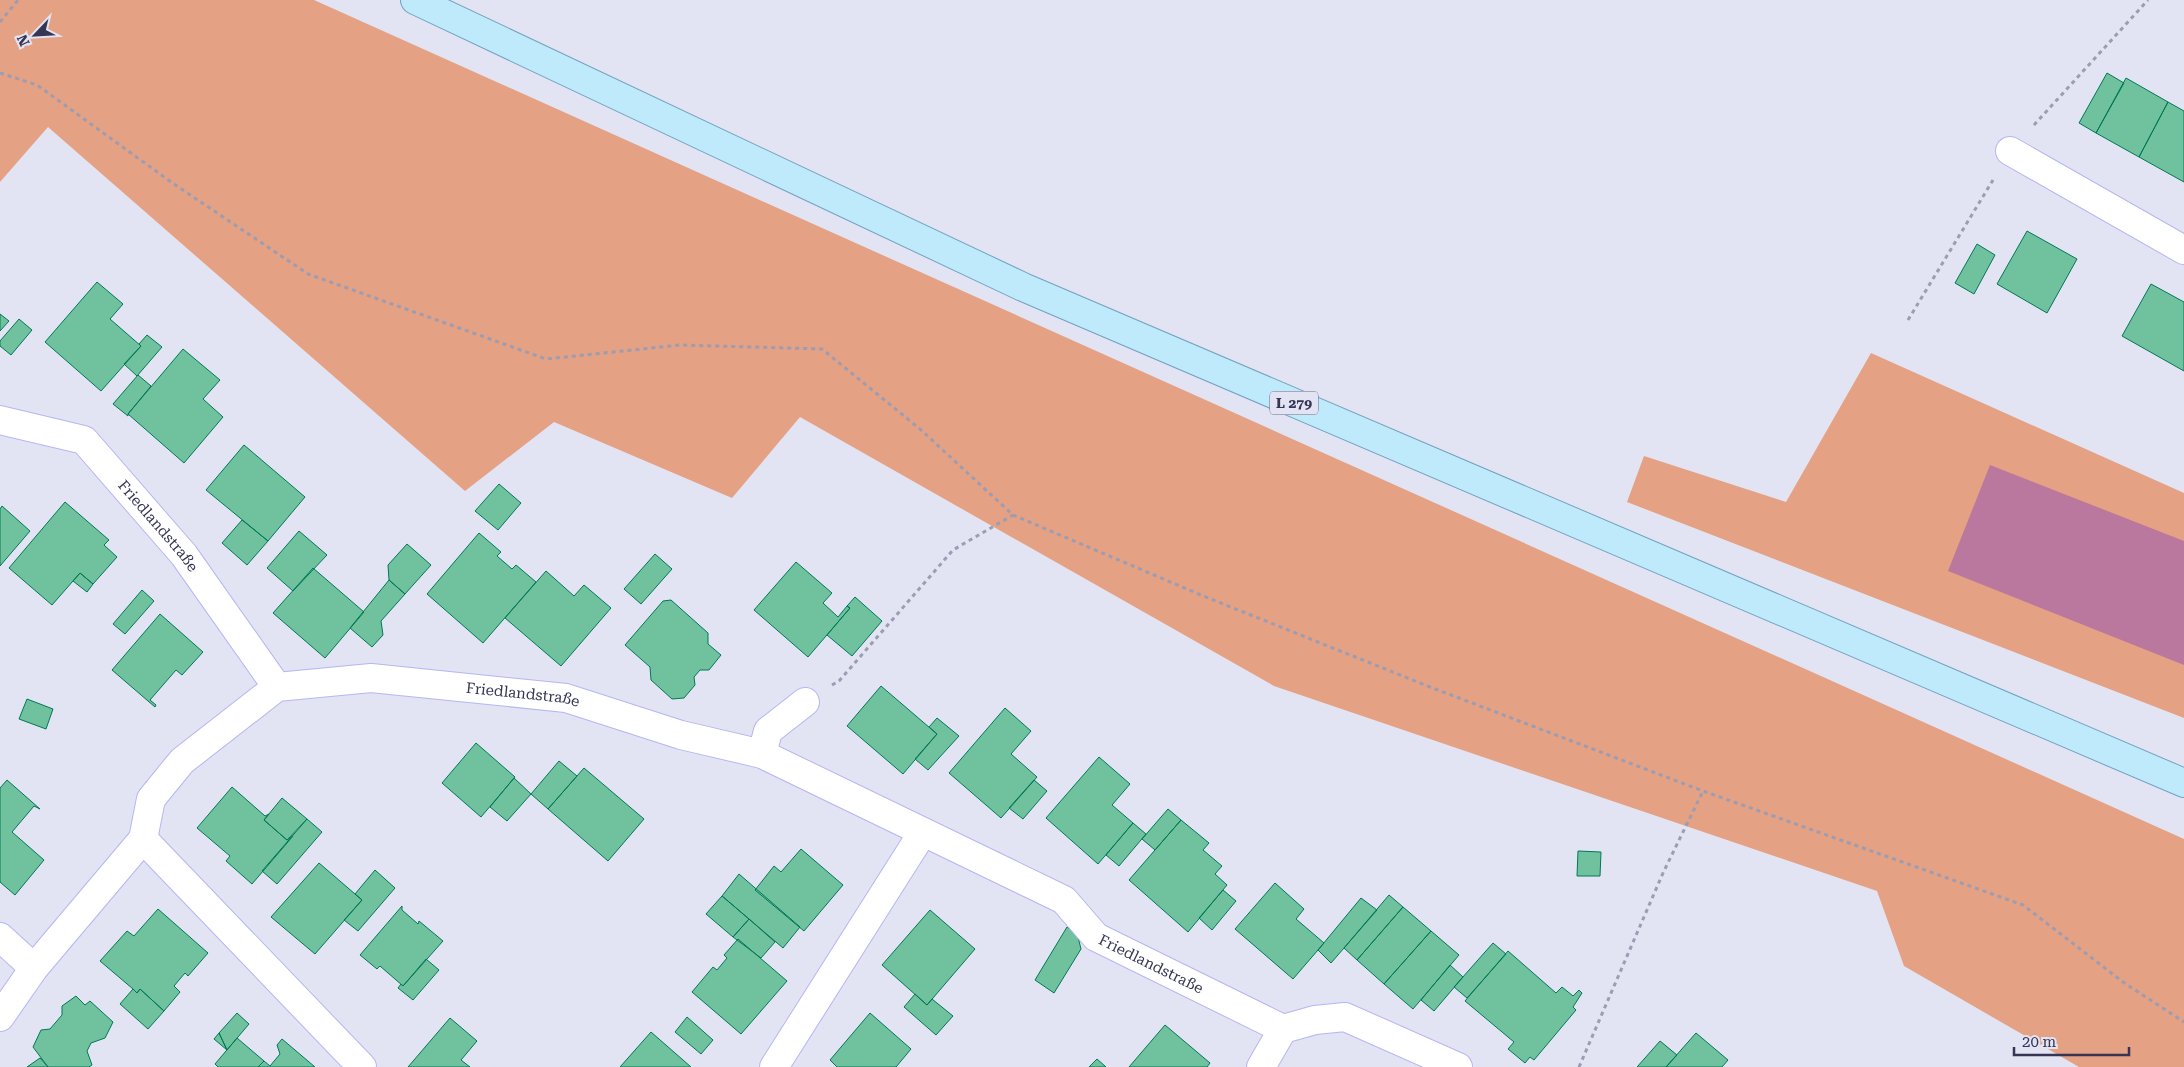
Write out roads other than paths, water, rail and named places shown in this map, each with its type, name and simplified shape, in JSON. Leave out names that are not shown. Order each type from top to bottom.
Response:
[{"type":"main road","name":"L 279","points":[[415,0],[1023,287],[2184,784]]},
{"type":"street","points":[[2010,151],[2184,250]]},
{"type":"street","name":"Friedlandstraße","points":[[0,420],[84,440],[184,555],[277,687],[371,678],[566,698],[681,735],[762,754],[1064,900],[1096,937],[1283,1029]]},
{"type":"street","points":[[0,1018],[34,968],[143,839],[151,799],[182,761],[277,687]]},
{"type":"street","points":[[762,754],[768,732],[804,702]]},
{"type":"street","points":[[774,1067],[923,832]]},
{"type":"street","points":[[143,839],[362,1067]]},
{"type":"street","points":[[0,937],[34,968]]},
{"type":"street","points":[[1261,1067],[1283,1029],[1315,1020],[1345,1016],[1458,1067]]}]
